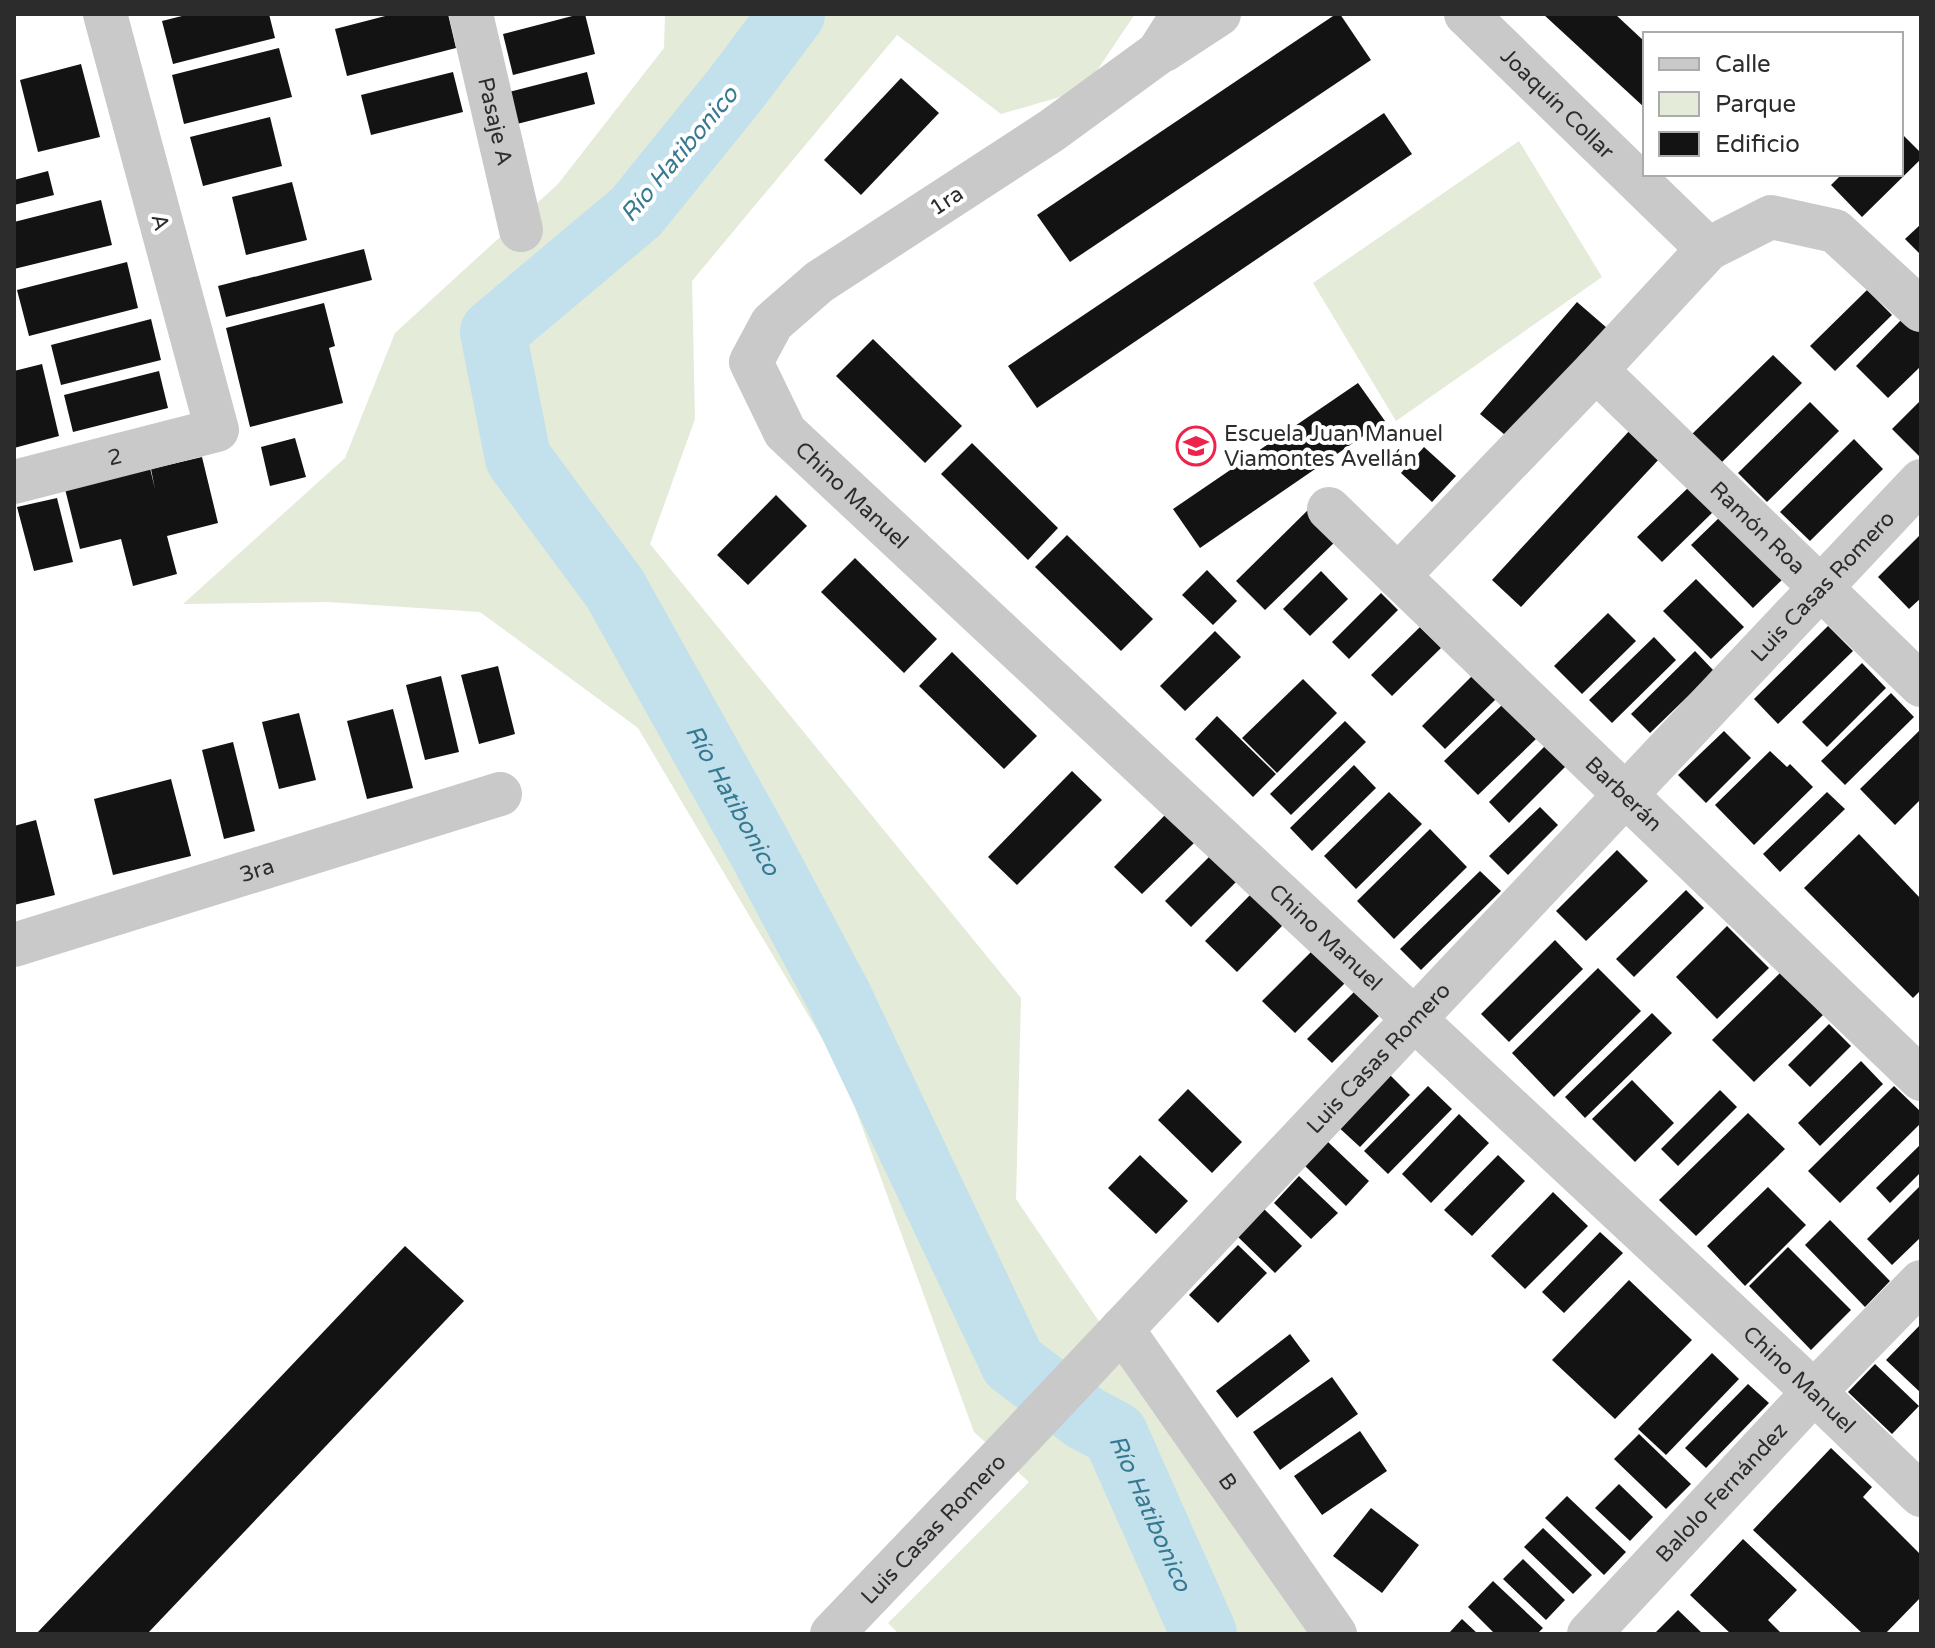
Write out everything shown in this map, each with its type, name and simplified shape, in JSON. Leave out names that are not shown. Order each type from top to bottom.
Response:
[{"type":"street","name":"A","points":[[105,14],[217,430]]},
{"type":"street","name":"Pasaje A","points":[[471,14],[521,230]]},
{"type":"street","name":"1ra","points":[[1158,53],[1183,14]]},
{"type":"street","name":"1ra","points":[[751,362],[772,323],[819,282],[1051,131],[1158,53],[1219,14]]},
{"type":"street","name":"Joaquín Collar","points":[[1466,14],[1708,249]]},
{"type":"street","points":[[1398,576],[1708,249],[1771,217],[1835,231],[1921,310]]},
{"type":"street","name":"Chino Manuel","points":[[751,362],[785,432],[1921,1495]]},
{"type":"street","name":"Ramón Roa","points":[[1596,370],[1921,685]]},
{"type":"street","name":"2","points":[[14,482],[217,430]]},
{"type":"street","name":"Luis Casas Romero","points":[[832,1634],[1921,481]]},
{"type":"street","name":"Barberán","points":[[1329,509],[1921,1079]]},
{"type":"street","name":"3ra","points":[[14,945],[500,794]]},
{"type":"street","name":"Balolo Fernández","points":[[1589,1634],[1921,1282]]},
{"type":"street","name":"B","points":[[1122,1329],[1335,1634]]},
{"type":"green space","points":[[665,14],[1135,14],[1084,90],[1001,114],[897,35],[692,281],[695,419],[650,544],[1021,998],[1016,1199],[1311,1634],[899,1634],[888,1623],[1029,1482],[974,1432],[842,1072],[638,728],[480,612],[328,602],[183,604],[345,458],[395,333],[558,184],[664,48]]},
{"type":"green space","points":[[1519,141],[1602,277],[1396,421],[1313,283]]},
{"type":"building","points":[[190,14],[269,14],[275,38],[173,64],[162,21]]},
{"type":"building","points":[[393,14],[448,14],[456,48],[347,76],[335,29]]},
{"type":"building","points":[[585,14],[595,54],[513,75],[503,34]]},
{"type":"building","points":[[1340,14],[1371,60],[1070,262],[1037,215]]},
{"type":"building","points":[[1543,14],[1615,14],[1643,40],[1643,106]]},
{"type":"building","points":[[279,48],[292,97],[184,124],[172,75]]},
{"type":"building","points":[[81,64],[100,137],[38,152],[20,80]]},
{"type":"building","points":[[453,72],[463,112],[371,135],[361,95]]},
{"type":"building","points":[[587,72],[595,104],[517,124],[509,92]]},
{"type":"building","points":[[901,78],[939,113],[861,195],[824,160]]},
{"type":"building","points":[[1384,113],[1412,154],[1037,408],[1008,366]]},
{"type":"building","points":[[270,117],[282,166],[203,186],[190,137]]},
{"type":"building","points":[[1903,135],[1921,153],[1921,159],[1862,217],[1831,185],[1840,176],[1903,176]]},
{"type":"building","points":[[48,171],[54,195],[14,205],[14,180]]},
{"type":"building","points":[[292,182],[307,240],[246,255],[232,197]]},
{"type":"building","points":[[101,200],[112,245],[14,269],[14,222]]},
{"type":"building","points":[[1921,224],[1921,255],[1905,239]]},
{"type":"building","points":[[364,249],[372,280],[226,317],[218,286]]},
{"type":"building","points":[[127,262],[138,308],[29,336],[17,290]]},
{"type":"building","points":[[1867,290],[1892,315],[1835,371],[1810,346]]},
{"type":"building","points":[[1577,302],[1607,328],[1511,440],[1480,414]]},
{"type":"building","points":[[324,303],[335,346],[329,348],[343,403],[250,427],[226,328]]},
{"type":"building","points":[[1905,316],[1921,332],[1921,366],[1888,398],[1856,366]]},
{"type":"building","points":[[151,319],[161,360],[61,385],[51,345]]},
{"type":"building","points":[[873,339],[962,426],[925,463],[836,376]]},
{"type":"building","points":[[1773,355],[1802,383],[1718,466],[1689,437]]},
{"type":"building","points":[[42,364],[59,436],[14,448],[14,371]]},
{"type":"building","points":[[159,371],[168,408],[73,432],[64,395]]},
{"type":"building","points":[[1358,383],[1385,421],[1200,548],[1173,509]]},
{"type":"building","points":[[1921,400],[1921,458],[1892,429]]},
{"type":"building","points":[[1810,402],[1839,431],[1767,502],[1738,473]]},
{"type":"building","points":[[1631,429],[1661,457],[1521,607],[1492,580]]},
{"type":"building","points":[[295,438],[306,477],[270,486],[261,447]]},
{"type":"building","points":[[1854,439],[1883,469],[1810,541],[1780,512]]},
{"type":"building","points":[[972,443],[1058,528],[1028,560],[941,474]]},
{"type":"building","points":[[1424,447],[1456,476],[1432,502],[1401,473]]},
{"type":"building","points":[[202,457],[218,523],[167,536],[177,574],[133,586],[121,539],[80,549],[65,489],[150,468],[155,489],[151,469]]},
{"type":"building","points":[[1690,486],[1715,510],[1662,562],[1637,537]]},
{"type":"building","points":[[776,495],[807,526],[748,585],[717,555]]},
{"type":"building","points":[[57,498],[73,562],[34,571],[17,507]]},
{"type":"building","points":[[1311,507],[1340,537],[1265,610],[1236,581]]},
{"type":"building","points":[[1722,515],[1784,578],[1753,608],[1691,545]]},
{"type":"building","points":[[1921,534],[1921,598],[1909,609],[1878,577]]},
{"type":"building","points":[[1067,535],[1153,619],[1121,651],[1035,567]]},
{"type":"building","points":[[855,558],[937,639],[904,673],[821,592]]},
{"type":"building","points":[[1207,570],[1237,601],[1213,625],[1182,595]]},
{"type":"building","points":[[1321,571],[1348,599],[1310,636],[1283,609]]},
{"type":"building","points":[[1696,579],[1744,627],[1711,659],[1663,611]]},
{"type":"building","points":[[1381,593],[1398,610],[1349,659],[1332,642]]},
{"type":"building","points":[[1608,613],[1636,641],[1582,694],[1554,666]]},
{"type":"building","points":[[1828,626],[1853,651],[1778,724],[1754,699]]},
{"type":"building","points":[[1420,627],[1441,648],[1392,696],[1371,675]]},
{"type":"building","points":[[1215,631],[1241,657],[1185,711],[1160,686]]},
{"type":"building","points":[[1654,637],[1676,660],[1612,723],[1589,700]]},
{"type":"building","points":[[1695,651],[1714,671],[1650,733],[1631,714]]},
{"type":"building","points":[[952,652],[1037,736],[1004,769],[919,686]]},
{"type":"building","points":[[1862,663],[1886,688],[1827,747],[1802,722]]},
{"type":"building","points":[[498,666],[515,734],[479,744],[461,675]]},
{"type":"building","points":[[441,676],[459,752],[425,760],[406,685]]},
{"type":"building","points":[[1472,676],[1496,699],[1445,749],[1422,726]]},
{"type":"building","points":[[1303,679],[1337,713],[1277,773],[1242,738]]},
{"type":"building","points":[[1891,693],[1914,717],[1845,785],[1821,761]]},
{"type":"building","points":[[1502,705],[1536,739],[1478,795],[1444,761]]},
{"type":"building","points":[[393,709],[413,788],[367,799],[347,721]]},
{"type":"building","points":[[299,713],[316,780],[279,789],[262,722]]},
{"type":"building","points":[[1217,716],[1276,774],[1253,797],[1195,739]]},
{"type":"building","points":[[1345,721],[1366,742],[1291,815],[1270,794]]},
{"type":"building","points":[[1921,729],[1921,799],[1895,825],[1860,789]]},
{"type":"building","points":[[1724,731],[1751,758],[1706,803],[1678,775]]},
{"type":"building","points":[[233,742],[255,831],[224,839],[202,750]]},
{"type":"building","points":[[1546,745],[1566,766],[1509,823],[1489,802]]},
{"type":"building","points":[[1770,751],[1787,767],[1790,764],[1813,787],[1754,845],[1715,805]]},
{"type":"building","points":[[1354,765],[1376,788],[1312,851],[1290,828]]},
{"type":"building","points":[[1072,771],[1102,800],[1017,885],[988,857]]},
{"type":"building","points":[[171,779],[191,856],[113,875],[94,799]]},
{"type":"building","points":[[1389,792],[1422,824],[1356,889],[1324,856]]},
{"type":"building","points":[[1827,792],[1845,809],[1780,872],[1763,854]]},
{"type":"building","points":[[1540,807],[1558,825],[1508,875],[1489,856]]},
{"type":"building","points":[[1165,815],[1194,843],[1142,894],[1114,867]]},
{"type":"building","points":[[36,820],[55,895],[14,905],[14,826]]},
{"type":"building","points":[[1430,829],[1467,867],[1394,939],[1357,901]]},
{"type":"building","points":[[1859,834],[1921,899],[1921,990],[1913,998],[1804,888]]},
{"type":"building","points":[[1617,850],[1648,881],[1586,941],[1556,911]]},
{"type":"building","points":[[1210,856],[1236,882],[1191,927],[1165,901]]},
{"type":"building","points":[[1480,871],[1501,891],[1421,970],[1400,949]]},
{"type":"building","points":[[1686,890],[1704,908],[1634,977],[1616,959]]},
{"type":"building","points":[[1251,894],[1282,926],[1237,972],[1205,941]]},
{"type":"building","points":[[1727,926],[1769,968],[1717,1019],[1676,977]]},
{"type":"building","points":[[1555,940],[1583,969],[1509,1042],[1481,1014]]},
{"type":"building","points":[[1315,948],[1348,980],[1295,1033],[1262,1001]]},
{"type":"building","points":[[1598,968],[1641,1011],[1554,1097],[1512,1053]]},
{"type":"building","points":[[1781,972],[1823,1015],[1754,1082],[1712,1040]]},
{"type":"building","points":[[1354,992],[1379,1016],[1332,1063],[1307,1039]]},
{"type":"building","points":[[1652,1013],[1672,1033],[1585,1118],[1565,1097]]},
{"type":"building","points":[[1829,1024],[1851,1046],[1810,1087],[1788,1065]]},
{"type":"building","points":[[1861,1061],[1883,1084],[1820,1146],[1798,1123]]},
{"type":"building","points":[[1386,1071],[1410,1095],[1360,1147],[1335,1124]]},
{"type":"building","points":[[1632,1080],[1674,1123],[1635,1162],[1592,1119]]},
{"type":"building","points":[[1428,1086],[1452,1109],[1388,1174],[1364,1151]]},
{"type":"building","points":[[1894,1086],[1921,1112],[1921,1123],[1840,1203],[1808,1171]]},
{"type":"building","points":[[1188,1089],[1242,1142],[1212,1173],[1158,1120]]},
{"type":"building","points":[[1720,1090],[1737,1107],[1678,1166],[1661,1149]]},
{"type":"building","points":[[1748,1113],[1785,1149],[1696,1236],[1659,1200]]},
{"type":"building","points":[[1459,1114],[1489,1143],[1431,1203],[1402,1174]]},
{"type":"building","points":[[1327,1141],[1369,1181],[1346,1206],[1304,1165]]},
{"type":"building","points":[[1921,1144],[1921,1172],[1890,1203],[1876,1188]]},
{"type":"building","points":[[1140,1155],[1188,1201],[1156,1234],[1108,1188]]},
{"type":"building","points":[[1498,1155],[1525,1181],[1472,1236],[1444,1210]]},
{"type":"building","points":[[1299,1176],[1338,1213],[1311,1239],[1274,1203]]},
{"type":"building","points":[[1921,1185],[1921,1237],[1892,1265],[1867,1239]]},
{"type":"building","points":[[1768,1187],[1806,1225],[1745,1286],[1707,1246]]},
{"type":"building","points":[[1553,1192],[1588,1226],[1525,1289],[1491,1256]]},
{"type":"building","points":[[1263,1208],[1302,1246],[1275,1273],[1236,1235]]},
{"type":"building","points":[[1830,1220],[1890,1281],[1865,1307],[1805,1245]]},
{"type":"building","points":[[1600,1232],[1623,1253],[1564,1313],[1542,1292]]},
{"type":"building","points":[[1238,1245],[1267,1273],[1218,1323],[1189,1295]]},
{"type":"building","points":[[405,1246],[464,1301],[147,1634],[36,1634]]},
{"type":"building","points":[[1788,1247],[1851,1310],[1811,1350],[1749,1286]]},
{"type":"building","points":[[1629,1280],[1692,1340],[1615,1419],[1552,1360]]},
{"type":"building","points":[[1921,1324],[1921,1393],[1886,1360]]},
{"type":"building","points":[[1290,1334],[1310,1361],[1237,1418],[1216,1391]]},
{"type":"building","points":[[1712,1353],[1739,1379],[1666,1455],[1638,1429]]},
{"type":"building","points":[[1875,1364],[1919,1406],[1892,1434],[1848,1392]]},
{"type":"building","points":[[1332,1377],[1358,1414],[1280,1470],[1253,1432]]},
{"type":"building","points":[[1748,1384],[1769,1403],[1706,1468],[1685,1448]]},
{"type":"building","points":[[1360,1431],[1387,1471],[1322,1515],[1294,1476]]},
{"type":"building","points":[[1639,1434],[1691,1484],[1666,1509],[1614,1459]]},
{"type":"building","points":[[1831,1448],[1872,1487],[1863,1497],[1921,1555],[1921,1597],[1885,1634],[1863,1634],[1753,1530]]},
{"type":"building","points":[[1619,1484],[1653,1517],[1630,1541],[1595,1508]]},
{"type":"building","points":[[1567,1496],[1626,1552],[1604,1575],[1545,1518]]},
{"type":"building","points":[[1371,1508],[1419,1545],[1382,1593],[1333,1556]]},
{"type":"building","points":[[1543,1528],[1592,1575],[1573,1594],[1524,1547]]},
{"type":"building","points":[[1743,1539],[1797,1590],[1768,1620],[1782,1634],[1731,1634],[1690,1595]]},
{"type":"building","points":[[1523,1559],[1565,1600],[1546,1620],[1503,1579]]},
{"type":"building","points":[[1493,1581],[1543,1628],[1537,1634],[1495,1634],[1468,1607]]},
{"type":"building","points":[[1678,1610],[1703,1634],[1654,1634]]},
{"type":"building","points":[[1462,1619],[1478,1634],[1448,1634]]},
{"type":"waterway","name":"Río Hatibonico","points":[[792,14],[636,212],[493,332],[518,458],[615,589],[757,843],[838,995],[1013,1363],[1085,1418],[1115,1434],[1204,1634]]},
{"type":"place","name":"Escuela Juan Manuel Viamontes Avellán","points":[[1196,446]]}]
